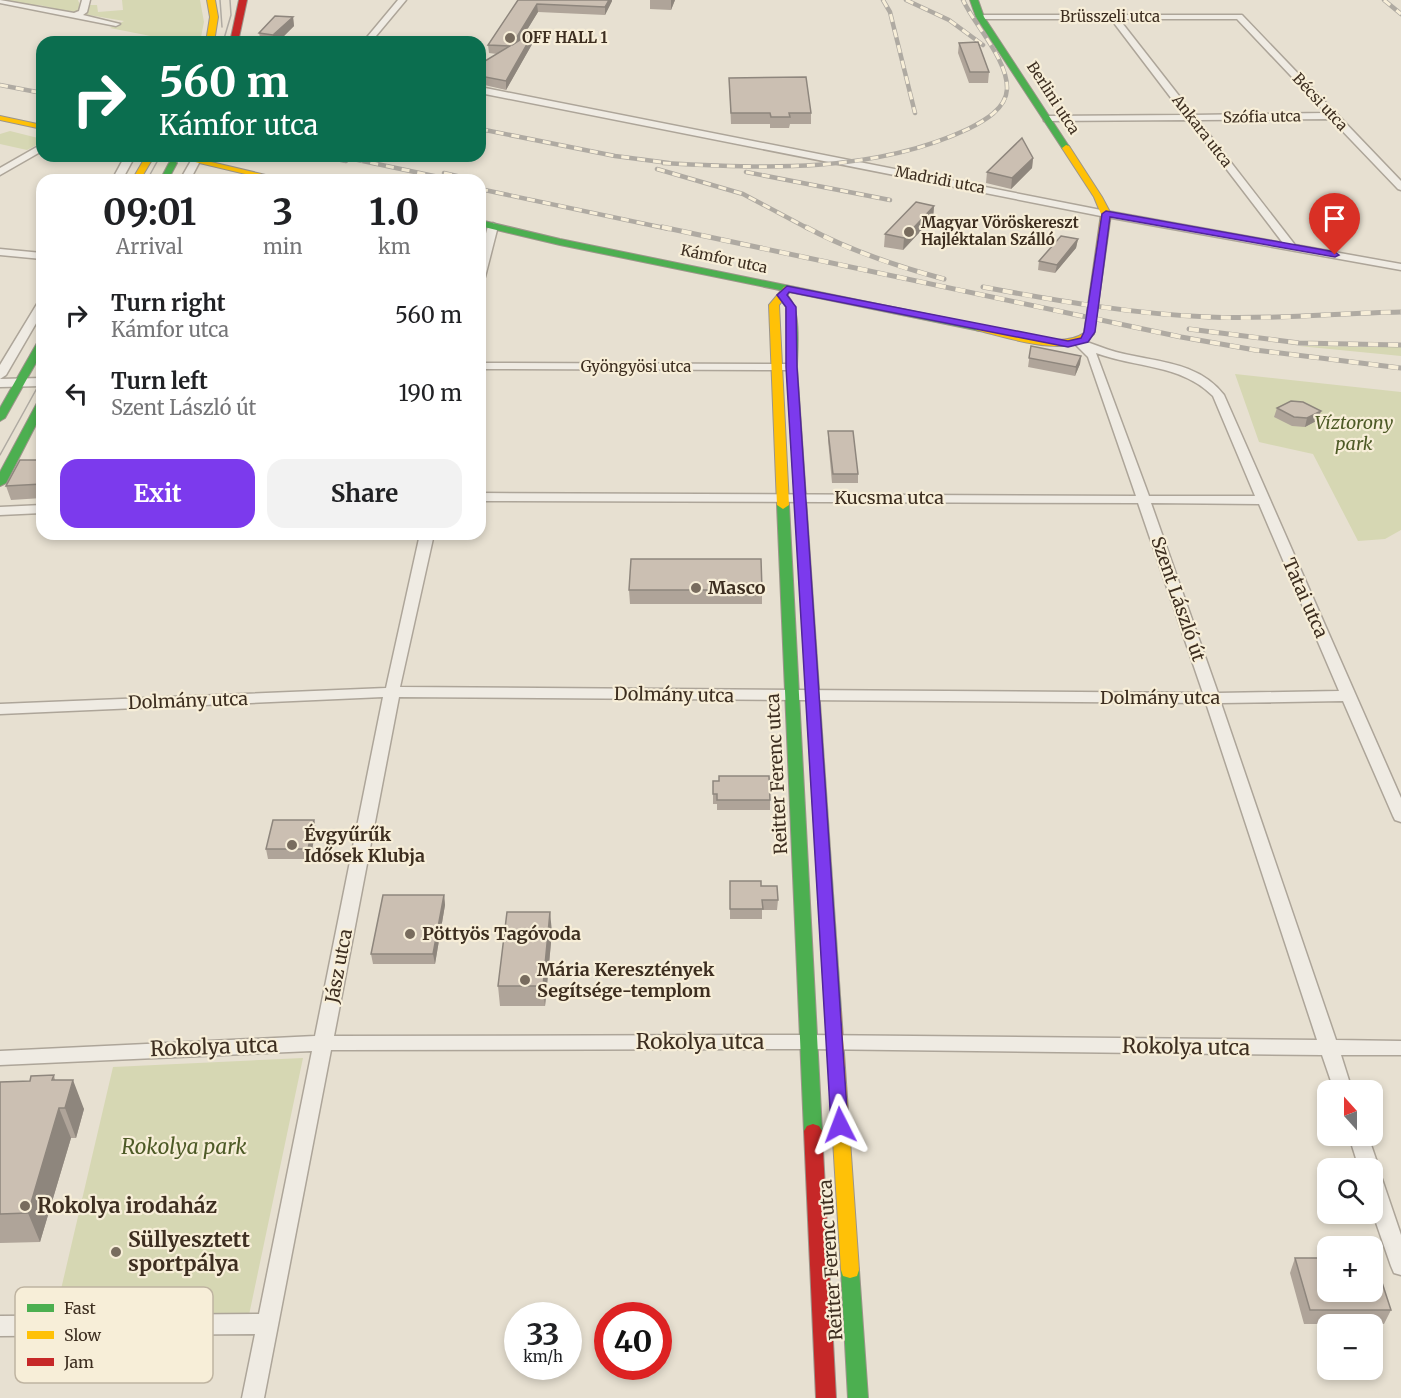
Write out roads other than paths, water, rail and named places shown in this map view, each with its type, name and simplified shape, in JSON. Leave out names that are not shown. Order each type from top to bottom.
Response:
[{"type":"street","points":[[75,16],[83,12],[86,0]]},
{"type":"street","points":[[211,0],[214,17],[212,36]]},
{"type":"street","points":[[235,36],[243,0]]},
{"type":"street","points":[[372,36],[402,0]]},
{"type":"street","name":"Berlini utca","points":[[974,0],[980,17],[1098,196],[1106,214]]},
{"type":"street","points":[[0,1],[116,24]]},
{"type":"street","name":"Brüsszeli utca","points":[[980,17],[1239,17]]},
{"type":"street","name":"Ankara utca","points":[[1113,17],[1291,246]]},
{"type":"street","name":"Bécsi utca","points":[[1239,17],[1401,187]]},
{"type":"street","name":"Madridi utca","points":[[486,91],[1106,214],[1401,267]]},
{"type":"street","name":"Szófia utca","points":[[1047,119],[1333,116]]},
{"type":"street","points":[[0,118],[36,126]]},
{"type":"street","points":[[0,172],[36,151]]},
{"type":"street","points":[[200,162],[255,174]]},
{"type":"street","points":[[1080,343],[1088,336],[1091,328],[1106,214]]},
{"type":"street","name":"Kámfor utca","points":[[487,224],[785,292],[1055,343],[1080,343],[1110,354],[1189,373],[1206,382]]},
{"type":"street","points":[[1,253],[36,256]]},
{"type":"street","name":"Reitter Ferenc utca","points":[[826,1398],[776,367],[774,304],[785,292],[791,307],[792,367],[812,696],[858,1398]]},
{"type":"street","points":[[0,375],[36,314]]},
{"type":"street","name":"Szent László út","points":[[1080,343],[1093,356],[1144,500],[1213,698],[1340,1080]]},
{"type":"street","points":[[0,418],[36,354]]},
{"type":"street","name":"Gyöngyösi utca","points":[[486,366],[792,367]]},
{"type":"street","points":[[0,383],[36,382]]},
{"type":"street","name":"Tatai utca","points":[[1206,382],[1218,395],[1401,816]]},
{"type":"street","points":[[0,483],[36,414]]},
{"type":"street","name":"Kucsma utca","points":[[486,497],[1262,500]]},
{"type":"street","points":[[0,511],[36,509]]},
{"type":"street","name":"Jász utca","points":[[253,1398],[392,692],[426,540]]},
{"type":"street","name":"Dolmány utca","points":[[0,709],[392,692],[1213,698],[1348,696]]},
{"type":"street","name":"Rokolya utca","points":[[0,1058],[324,1043],[834,1042],[1401,1048]]},
{"type":"street","points":[[1383,1212],[1401,1266]]},
{"type":"street","points":[[213,1324],[267,1324]]},
{"type":"street","points":[[0,1326],[15,1326]]},
{"type":"tram line","points":[[220,0],[222,27]]},
{"type":"tram line","points":[[225,36],[231,15],[230,0]]},
{"type":"tram line","points":[[150,174],[157,162]]},
{"type":"tram line","points":[[0,455],[36,390]]},
{"type":"railway","points":[[883,0],[890,12],[915,113]]},
{"type":"railway","points":[[906,0],[949,20],[983,45]]},
{"type":"railway","points":[[663,163],[779,166],[857,161],[895,154],[932,143],[974,126],[987,118],[1003,103],[1007,89],[1006,78],[997,55],[963,0]]},
{"type":"railway","points":[[1384,0],[1401,14]]},
{"type":"railway","points":[[0,85],[36,92]]},
{"type":"railway","points":[[486,130],[615,156],[669,163]]},
{"type":"railway","points":[[368,162],[424,174]]},
{"type":"railway","points":[[657,169],[743,194],[809,229]]},
{"type":"railway","points":[[746,172],[890,200]]},
{"type":"railway","points":[[444,173],[448,174]]},
{"type":"railway","points":[[486,190],[669,229]]},
{"type":"railway","points":[[662,227],[1181,337],[1255,350],[1401,368]]},
{"type":"railway","points":[[806,227],[874,257],[944,279]]},
{"type":"railway","points":[[983,287],[1096,306],[1209,317],[1257,318],[1401,312]]},
{"type":"railway","points":[[1189,329],[1299,343],[1401,345]]},
{"type":"place","name":"OFF HALL 1","points":[[510,38]]},
{"type":"place","name":"Magyar Vöröskereszt Hajléktalan Szálló","points":[[909,232]]},
{"type":"place","name":"Masco","points":[[696,588]]},
{"type":"place","name":"Évgyűrűk Idősek Klubja","points":[[292,845]]},
{"type":"place","name":"Pöttyös Tagóvoda","points":[[410,934]]},
{"type":"place","name":"Mária Keresztények Segítsége-templom","points":[[525,980]]},
{"type":"place","name":"Rokolya irodaház","points":[[25,1206]]},
{"type":"place","name":"Süllyesztett sportpálya","points":[[116,1252]]},
{"type":"park label","name":"Víztorony park","points":[[1354,433]]},
{"type":"park label","name":"Rokolya park","points":[[184,1147]]}]
